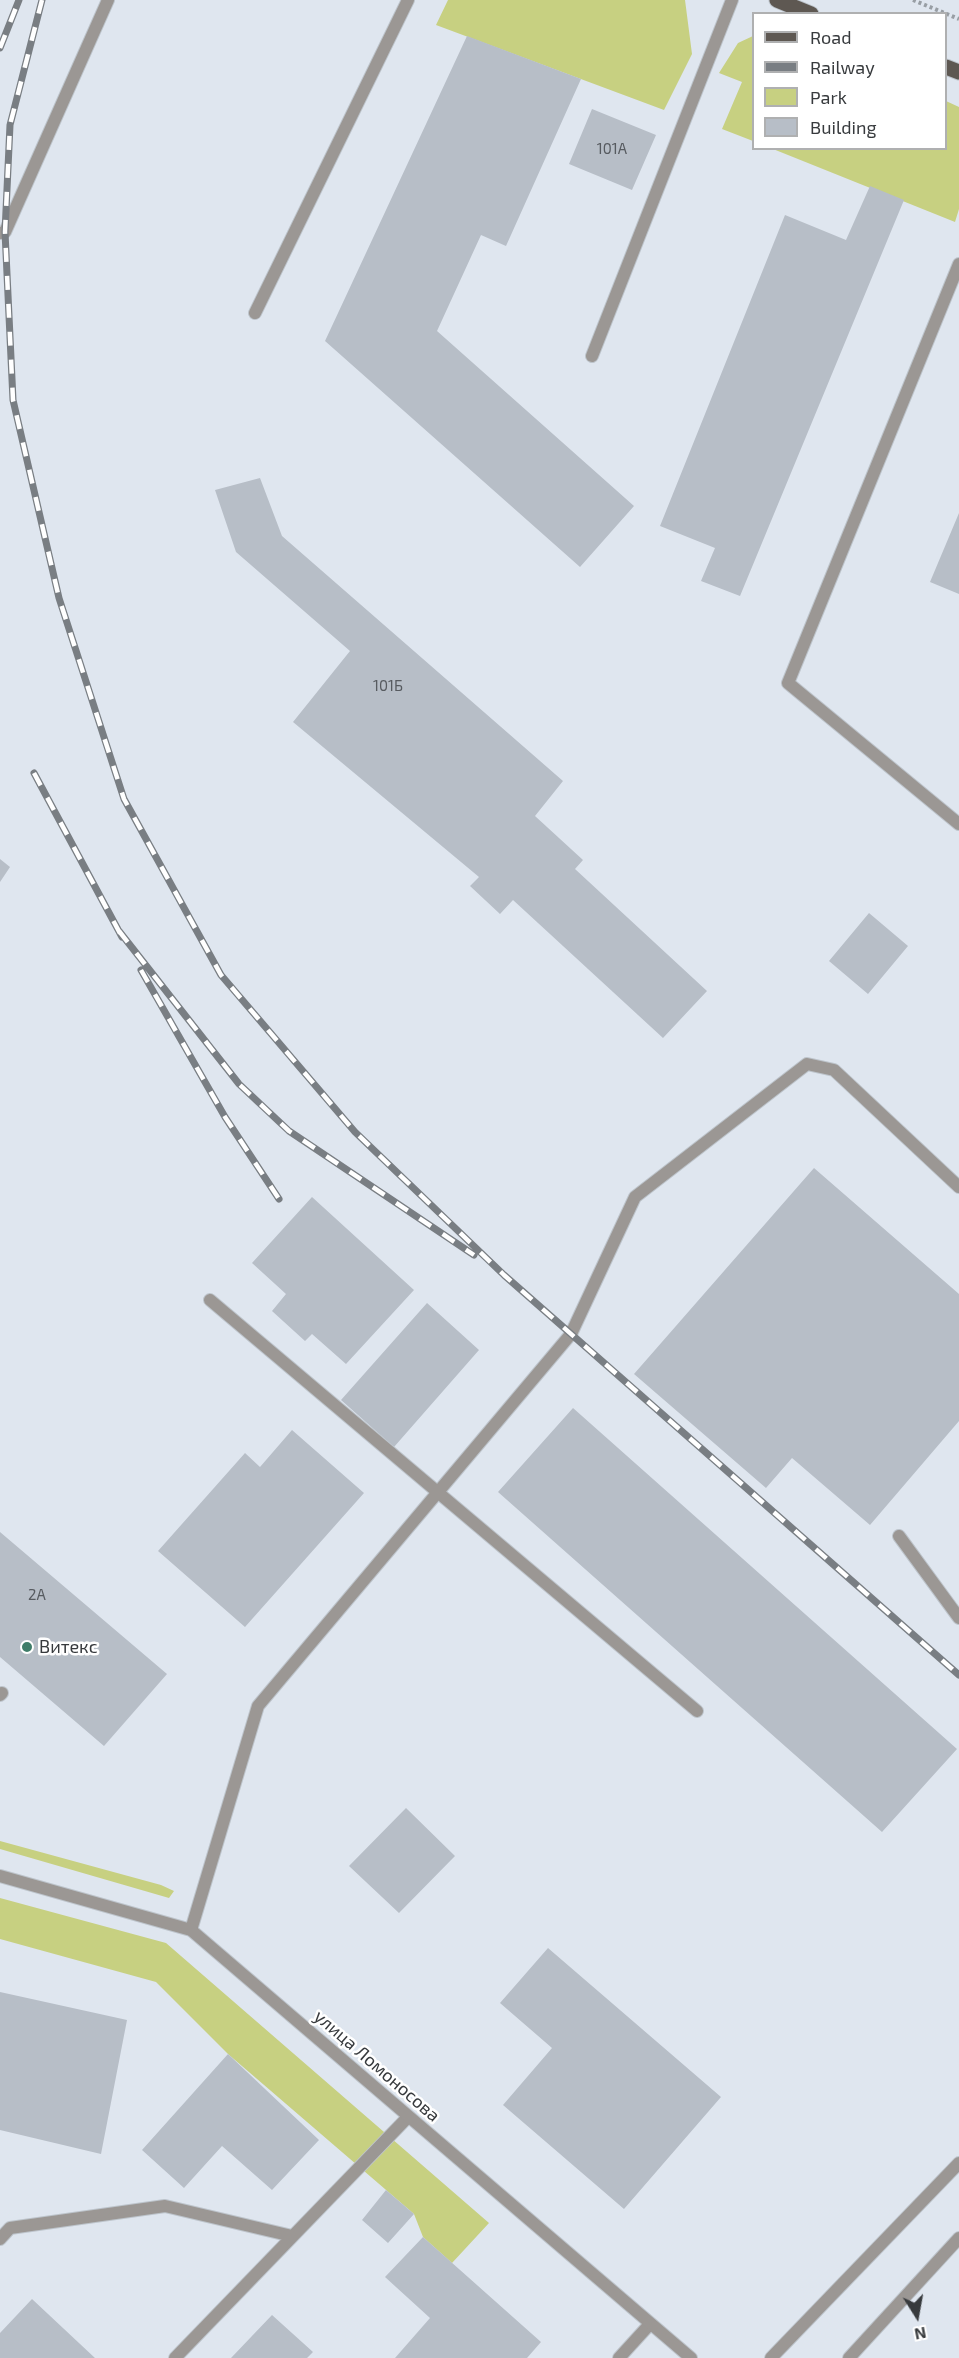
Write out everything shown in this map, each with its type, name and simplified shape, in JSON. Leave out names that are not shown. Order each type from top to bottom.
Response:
[{"type":"main road","points":[[777,0],[806,12]]},
{"type":"street","points":[[0,233],[5,232],[108,0]]},
{"type":"street","points":[[255,313],[408,0]]},
{"type":"street","points":[[592,356],[732,0]]},
{"type":"street","points":[[959,264],[788,683],[959,824]]},
{"type":"street","points":[[191,1930],[258,1706],[571,1334],[635,1197],[807,1064],[834,1070],[959,1187]]},
{"type":"street","points":[[210,1300],[697,1712]]},
{"type":"street","points":[[898,1536],[959,1618]]},
{"type":"street","name":"улица Ломоносова","points":[[0,1876],[191,1930],[691,2358]]},
{"type":"street","points":[[175,2358],[408,2116]]},
{"type":"street","points":[[771,2358],[959,2163]]},
{"type":"street","points":[[0,2239],[10,2228],[165,2206],[292,2236]]},
{"type":"street","points":[[849,2358],[959,2238]]},
{"type":"street","points":[[619,2358],[650,2324]]},
{"type":"path","points":[[913,0],[942,12]]},
{"type":"green space","points":[[448,0],[685,0],[692,54],[664,110],[436,25]]},
{"type":"green space","points":[[752,36],[752,141],[722,129],[742,82],[719,73],[738,43]]},
{"type":"green space","points":[[947,101],[959,107],[959,209],[955,222],[775,150],[947,150]]},
{"type":"green space","points":[[0,1841],[161,1885],[174,1891],[169,1898],[0,1849]]},
{"type":"green space","points":[[0,1898],[166,1943],[489,2223],[452,2263],[423,2237],[414,2214],[228,2054],[156,1982],[0,1939]]},
{"type":"building","points":[[467,36],[581,79],[506,246],[481,235],[437,331],[634,506],[580,567],[325,341]]},
{"type":"building","points":[[592,109],[656,135],[632,190],[569,164]]},
{"type":"building","points":[[870,186],[904,200],[740,596],[701,581],[715,548],[660,526],[785,215],[846,240]]},
{"type":"building","points":[[260,478],[282,536],[563,781],[535,816],[583,860],[575,869],[707,991],[663,1038],[513,900],[500,914],[470,886],[479,877],[293,722],[350,651],[236,552],[215,490]]},
{"type":"building","points":[[959,513],[959,594],[930,582]]},
{"type":"building","points":[[0,859],[10,867],[0,882]]},
{"type":"building","points":[[869,913],[908,946],[868,994],[829,961]]},
{"type":"building","points":[[814,1168],[959,1294],[959,1421],[870,1525],[792,1458],[766,1488],[634,1374]]},
{"type":"building","points":[[312,1197],[414,1290],[346,1364],[312,1334],[305,1341],[272,1311],[286,1294],[252,1263]]},
{"type":"building","points":[[427,1303],[479,1350],[394,1447],[341,1400]]},
{"type":"building","points":[[573,1408],[957,1749],[882,1832],[498,1492]]},
{"type":"building","points":[[292,1430],[364,1493],[245,1627],[158,1551],[245,1453],[260,1467]]},
{"type":"building","points":[[0,1532],[167,1674],[104,1746],[0,1657]]},
{"type":"building","points":[[406,1808],[455,1856],[399,1913],[349,1866]]},
{"type":"building","points":[[548,1948],[721,2097],[624,2209],[503,2105],[552,2048],[500,2003]]},
{"type":"building","points":[[0,1992],[127,2020],[101,2154],[0,2130]]},
{"type":"building","points":[[228,2054],[319,2140],[272,2190],[222,2146],[184,2188],[142,2150]]},
{"type":"building","points":[[386,2190],[414,2214],[388,2243],[362,2220]]},
{"type":"building","points":[[423,2237],[541,2342],[527,2358],[395,2358],[430,2318],[385,2277]]},
{"type":"building","points":[[32,2299],[95,2358],[0,2358],[0,2333]]},
{"type":"building","points":[[272,2315],[313,2352],[307,2358],[231,2358]]},
{"type":"railway","points":[[0,48],[19,0]]},
{"type":"railway","points":[[42,0],[10,125],[5,232],[13,400],[59,598],[124,799],[221,975],[355,1132],[504,1275],[959,1675]]},
{"type":"railway","points":[[34,773],[122,937]]},
{"type":"railway","points":[[119,931],[239,1084],[289,1131],[474,1255]]},
{"type":"railway","points":[[141,970],[225,1117],[279,1199]]},
{"type":"place","name":"Витекс","points":[[27,1647]]}]
